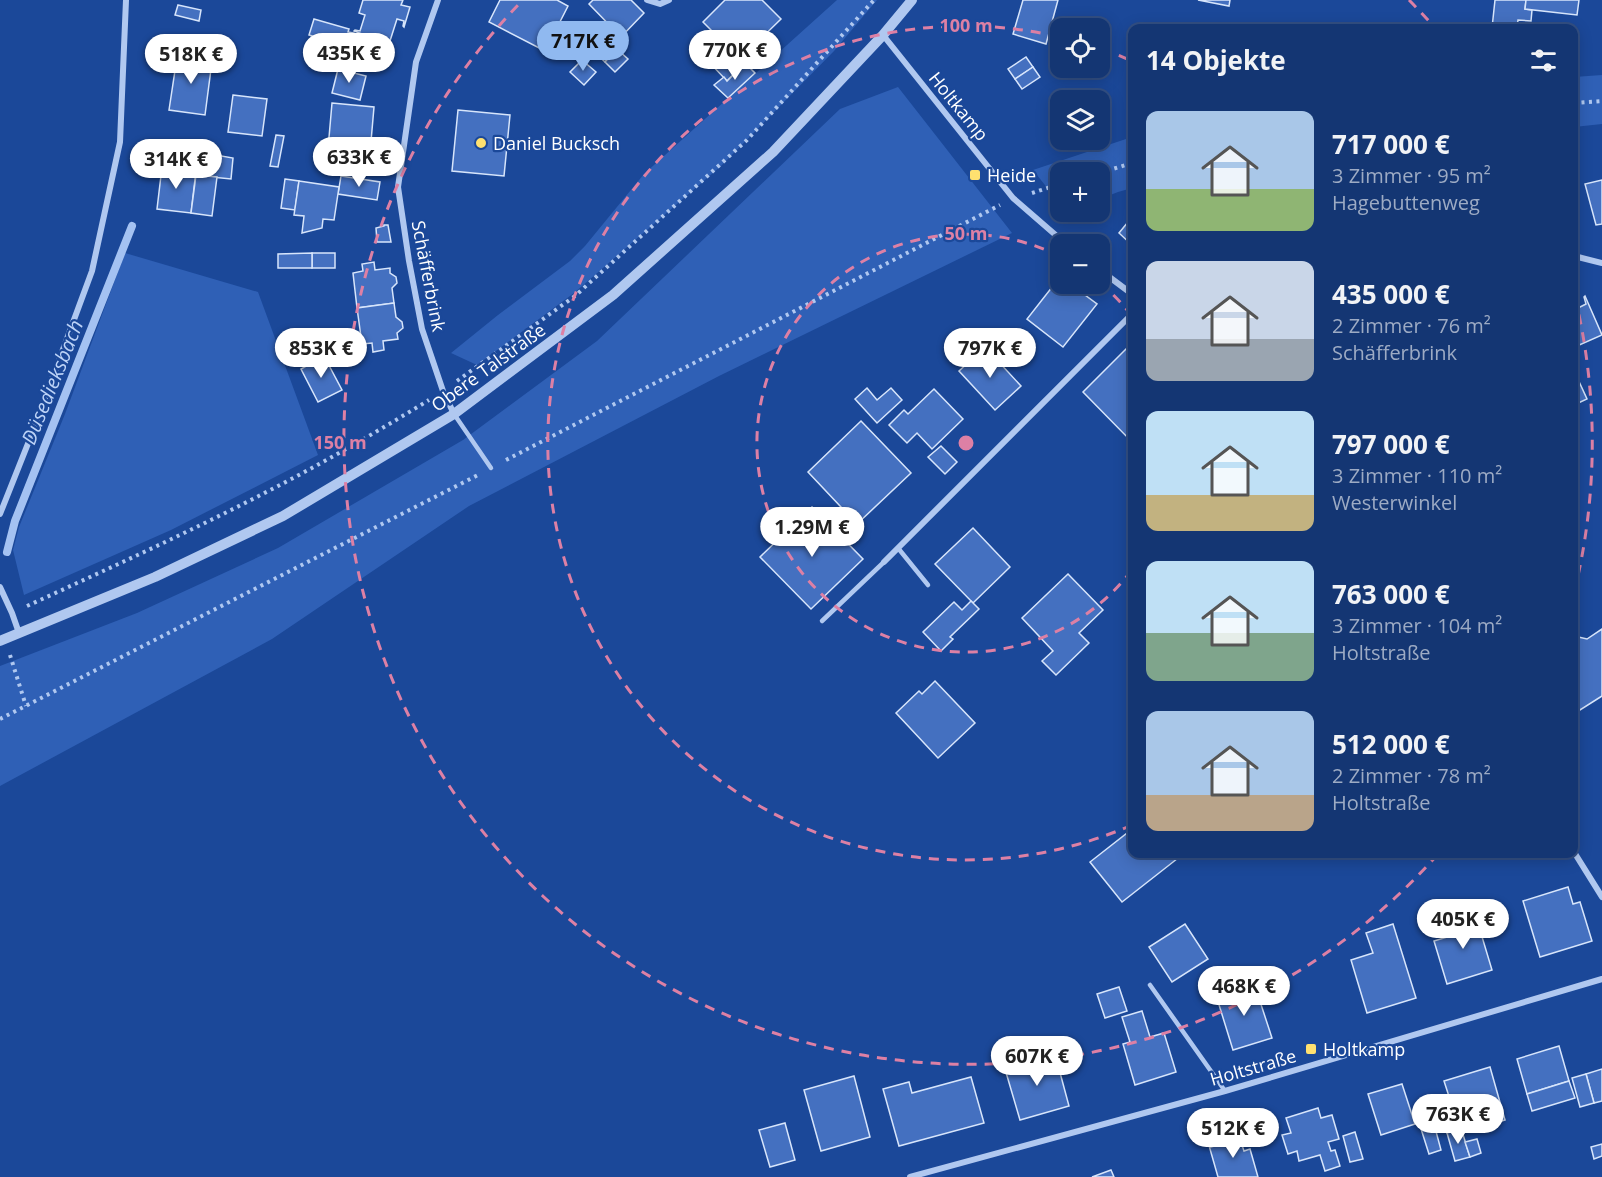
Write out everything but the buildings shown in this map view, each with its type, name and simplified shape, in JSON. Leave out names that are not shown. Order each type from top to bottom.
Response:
[{"type":"street","points":[[0,513],[32,436],[92,272],[120,142],[126,0]]},
{"type":"street","name":"Schäfferbrink","points":[[438,0],[416,62],[398,187],[409,261],[423,329],[443,392],[454,414]]},
{"type":"street","points":[[647,0],[660,4],[669,0]]},
{"type":"street","name":"Obere Talstraße","points":[[3,640],[155,577],[283,516],[454,414],[613,296],[773,152],[883,35],[912,0]]},
{"type":"street","name":"Holtkamp","points":[[883,35],[1013,198],[1054,234]]},
{"type":"street","points":[[1578,257],[1602,263]]},
{"type":"street","points":[[1110,278],[1128,291]]},
{"type":"street","points":[[884,562],[1128,318]]},
{"type":"street","points":[[0,587],[19,633]]},
{"type":"street","points":[[1578,858],[1602,897]]},
{"type":"street","name":"Holtstraße","points":[[910,1177],[1225,1091],[1602,979]]},
{"type":"lane","points":[[454,414],[491,468]]},
{"type":"lane","points":[[898,548],[928,585]]},
{"type":"lane","points":[[822,621],[884,562]]},
{"type":"lane","points":[[1150,985],[1225,1091]]},
{"type":"path","points":[[12,613],[279,486],[443,392],[575,296],[738,148],[874,0]]},
{"type":"path","points":[[1578,103],[1602,101]]},
{"type":"path","points":[[1110,170],[1128,164]]},
{"type":"path","points":[[0,719],[1013,198],[1050,187]]},
{"type":"path","points":[[3,640],[26,706]]},
{"type":"shaded area","points":[[837,0],[877,0],[834,51],[721,166],[574,293],[477,365],[451,353],[570,261],[644,174]]},
{"type":"shaded area","points":[[1602,75],[1602,124],[1578,127],[1578,77]]},
{"type":"shaded area","points":[[898,87],[1012,233],[719,376],[469,506],[272,639],[0,786],[0,666],[137,613],[278,548],[463,440],[597,341],[840,109]]},
{"type":"shaded area","points":[[1128,138],[1128,189],[1110,195],[1110,162],[1057,162],[1093,150],[1110,150],[1110,144]]},
{"type":"shaded area","points":[[1050,164],[1050,191],[1033,170]]},
{"type":"shaded area","points":[[125,253],[258,292],[318,455],[171,530],[24,595],[13,550],[19,527],[65,414]]},
{"type":"waterway","name":"Düsedieksbach","points":[[7,552],[15,521],[132,226]]},
{"type":"place","name":"Daniel Bucksch","points":[[481,143]]},
{"type":"place","name":"Heide","points":[[975,175]]},
{"type":"place","name":"Holtkamp","points":[[1311,1049]]}]
